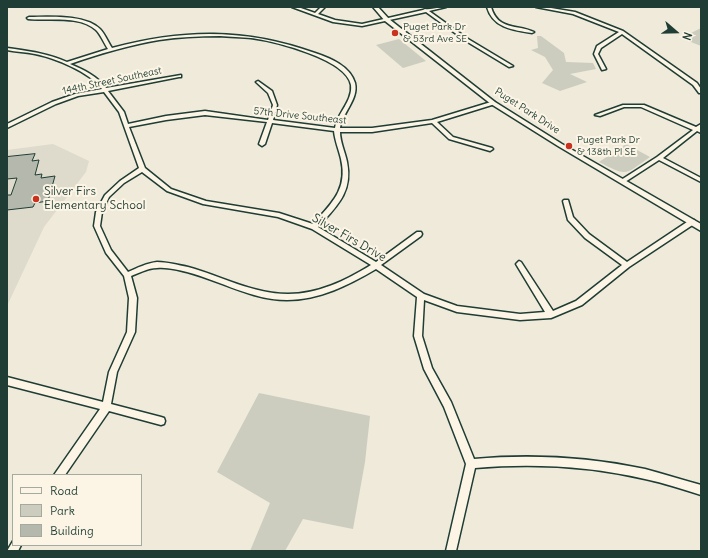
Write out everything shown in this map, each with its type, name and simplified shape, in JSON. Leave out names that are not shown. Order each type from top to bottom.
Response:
[{"type":"street","points":[[294,7],[351,24],[369,24],[444,7]]},
{"type":"street","points":[[316,14],[324,7]]},
{"type":"street","name":"Puget Park Drive","points":[[375,7],[387,20],[493,102],[560,145],[701,228]]},
{"type":"street","points":[[422,7],[467,40],[511,66]]},
{"type":"street","points":[[489,7],[490,13],[497,21],[507,27],[532,32]]},
{"type":"street","points":[[538,7],[574,13],[622,32],[695,84],[701,92]]},
{"type":"street","points":[[29,18],[65,19],[91,25],[98,30],[110,49]]},
{"type":"street","points":[[604,69],[596,54],[599,47],[622,32]]},
{"type":"street","points":[[68,63],[110,49],[161,39],[193,35],[226,34],[257,37],[298,47],[328,59],[344,71],[352,81],[352,93],[337,130],[347,171],[344,192],[314,227]]},
{"type":"street","points":[[7,49],[36,53],[68,63],[87,73],[99,82],[121,112],[142,169],[122,182],[107,196],[99,212],[97,226],[108,251],[127,275],[133,298],[131,332],[113,372],[106,408],[60,474]]},
{"type":"street","name":"144th Street Southeast","points":[[7,126],[54,103],[77,95],[107,91],[179,76]]},
{"type":"street","points":[[258,82],[270,92],[275,104],[262,144]]},
{"type":"street","points":[[695,84],[701,84]]},
{"type":"street","name":"57th Drive Southeast","points":[[127,126],[166,118],[205,113],[337,130],[372,130],[433,121],[493,102]]},
{"type":"street","points":[[598,114],[623,106],[642,106],[699,129]]},
{"type":"street","points":[[433,121],[451,138],[490,149]]},
{"type":"street","points":[[623,181],[659,158],[699,129]]},
{"type":"street","points":[[659,158],[701,180]]},
{"type":"street","name":"Silver Firs Drive","points":[[142,169],[169,190],[205,203],[279,215],[314,227],[377,266],[421,296],[457,309],[520,317],[551,315],[579,303],[627,265],[692,222]]},
{"type":"street","points":[[566,201],[570,218],[587,236],[627,265]]},
{"type":"street","points":[[127,275],[160,265],[182,269],[262,293],[287,297],[318,292],[340,286],[377,266],[419,234]]},
{"type":"street","points":[[519,264],[551,315]]},
{"type":"street","points":[[421,296],[418,336],[428,369],[448,405],[471,464],[451,551]]},
{"type":"street","points":[[7,381],[106,408],[161,421]]},
{"type":"street","points":[[471,464],[506,460],[568,462],[637,472],[701,490]]},
{"type":"shaded area","name":"Silver Firs Elementary School","points":[[53,144],[89,161],[86,172],[44,227],[7,306],[7,150]]},
{"type":"green space","points":[[701,28],[701,46],[681,38]]},
{"type":"green space","points":[[537,36],[541,36],[564,53],[566,62],[593,63],[596,69],[570,74],[587,82],[560,91],[542,83],[553,70],[545,57],[531,50],[538,48]]},
{"type":"green space","points":[[399,39],[426,61],[403,68],[376,45]]},
{"type":"green space","points":[[626,144],[650,157],[626,172],[621,172],[599,162]]},
{"type":"green space","points":[[259,393],[370,416],[365,462],[353,529],[303,519],[285,551],[250,551],[270,503],[217,472]]},
{"type":"building","name":"Silver Firs Elementary School","points":[[35,154],[32,161],[39,160],[35,175],[42,174],[41,178],[55,176],[48,201],[35,203],[33,207],[7,210],[7,195],[11,195],[17,178],[7,179],[7,157]]},
{"type":"place","name":"Puget Park Dr & 53rd Ave SE","points":[[395,33]]},
{"type":"place","name":"Puget Park Dr & 138th Pl SE","points":[[569,146]]},
{"type":"place","name":"Silver Firs Elementary School","points":[[36,199]]}]
